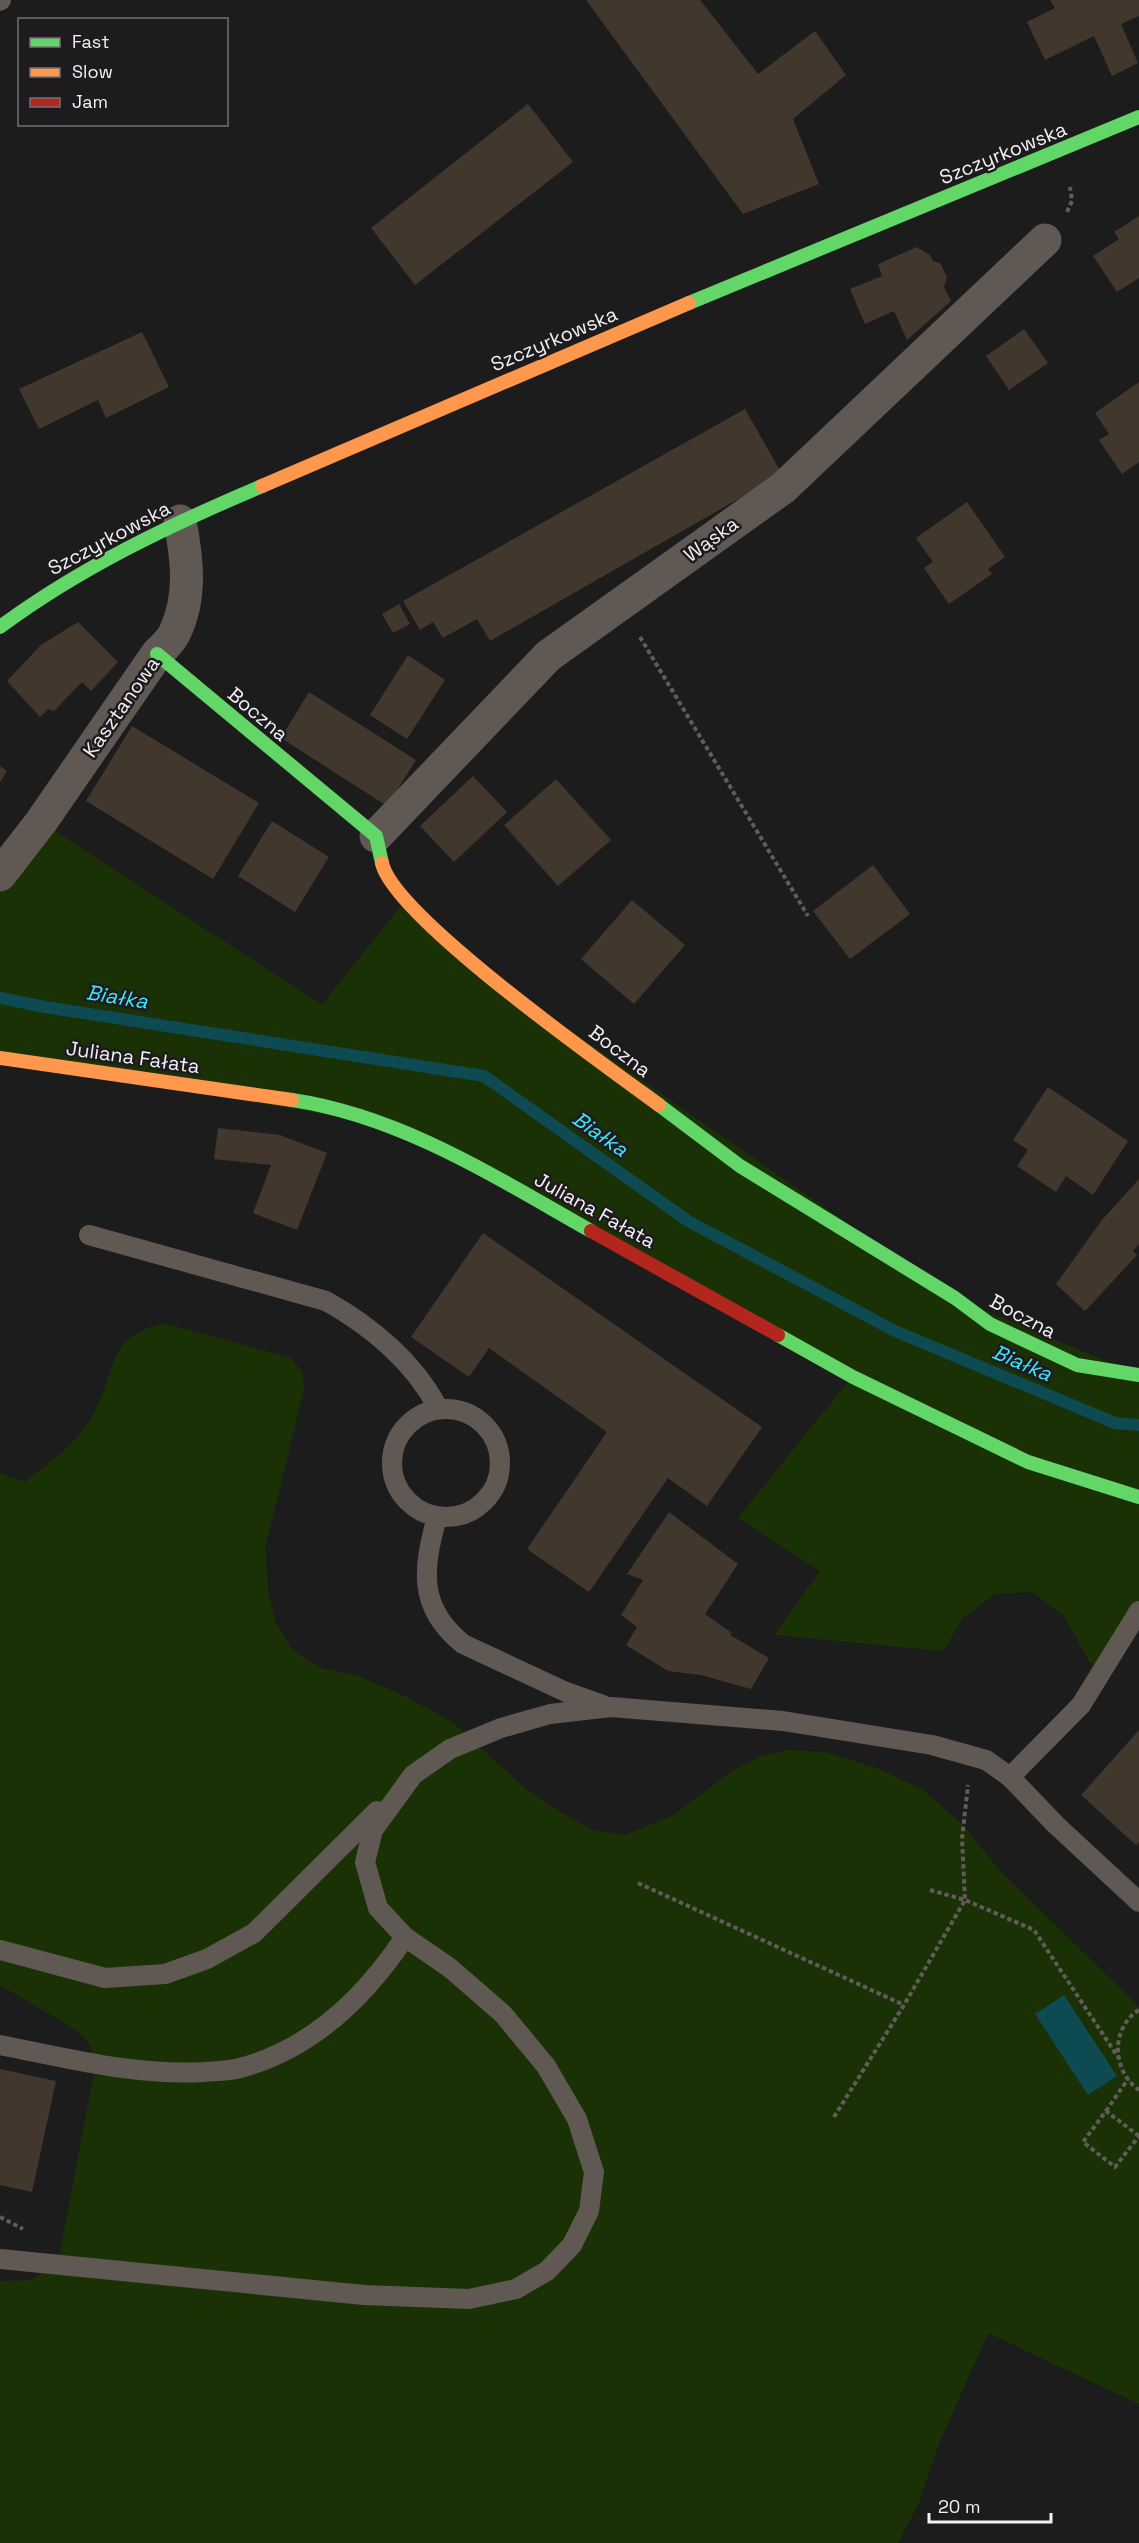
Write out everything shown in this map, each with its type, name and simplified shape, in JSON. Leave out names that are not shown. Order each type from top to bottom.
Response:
[{"type":"street","name":"Szczyrkowska","points":[[0,627],[43,597],[111,556],[180,521],[641,323],[1139,117]]},
{"type":"street","name":"Wąska","points":[[376,836],[548,656],[783,488],[1046,240]]},
{"type":"street","name":"Kasztanowa","points":[[0,875],[41,822],[157,654],[175,634],[187,591],[188,564],[180,521]]},
{"type":"street","name":"Boczna","points":[[157,654],[376,836],[384,873],[405,901],[495,980],[740,1166],[955,1298],[990,1324],[1077,1365],[1139,1376]]},
{"type":"street","name":"Juliana Fałata","points":[[0,1058],[313,1103],[389,1126],[454,1154],[853,1377],[1028,1462],[1139,1497]]},
{"type":"lane","points":[[89,1235],[326,1301],[345,1311],[406,1362],[426,1385],[438,1408]]},
{"type":"lane","points":[[438,1408],[457,1409],[472,1414],[487,1426],[497,1443],[500,1470],[495,1488],[488,1498],[473,1510],[456,1516],[436,1517],[415,1508],[402,1495],[393,1478],[392,1458],[397,1439],[407,1424],[420,1415],[438,1408]]},
{"type":"lane","points":[[436,1517],[426,1560],[426,1585],[430,1602],[449,1633],[463,1644],[566,1692],[611,1707]]},
{"type":"lane","points":[[1010,1777],[1081,1705],[1139,1611]]},
{"type":"lane","points":[[0,1950],[105,1978],[165,1974],[207,1959],[254,1933],[413,1775],[450,1749],[501,1728],[550,1714],[611,1707],[783,1720],[932,1745],[986,1760],[1010,1777],[1056,1826],[1139,1902]]},
{"type":"lane","points":[[0,2259],[364,2295],[469,2299],[516,2289],[547,2271],[572,2245],[589,2211],[594,2172],[577,2119],[546,2066],[503,2014],[450,1968],[405,1937],[378,1908],[364,1862],[373,1830],[413,1775]]},
{"type":"lane","points":[[0,2045],[110,2067],[174,2073],[238,2069],[285,2052],[320,2031],[382,1972],[405,1937]]},
{"type":"path","points":[[620,604],[808,916]]},
{"type":"path","points":[[834,2117],[904,2005],[965,1900],[962,1839],[972,1755]]},
{"type":"path","points":[[638,1883],[904,2005]]},
{"type":"path","points":[[930,1890],[965,1900],[1034,1929],[1118,2056],[1123,2072],[1139,2090]]},
{"type":"path","points":[[1118,2056],[1118,2040],[1124,2025],[1139,2010]]},
{"type":"path","points":[[1106,2111],[1139,2136],[1115,2167],[1083,2142],[1128,2079]]},
{"type":"green space","points":[[41,822],[322,1005],[405,901],[476,965],[955,1298],[1139,1375],[1139,1611],[1099,1679],[1064,1616],[1032,1592],[995,1594],[963,1618],[943,1651],[774,1635],[820,1571],[738,1518],[852,1377],[389,1126],[0,1057],[0,875]]},
{"type":"green space","points":[[164,1323],[291,1358],[302,1372],[304,1390],[265,1548],[268,1590],[275,1621],[292,1650],[320,1668],[356,1675],[405,1696],[452,1722],[526,1789],[560,1812],[593,1830],[625,1835],[672,1816],[732,1771],[761,1756],[788,1750],[825,1752],[877,1768],[923,1790],[963,1825],[998,1869],[1139,2007],[1139,2404],[988,2333],[939,2444],[918,2505],[898,2543],[0,2543],[0,2281],[32,2280],[58,2262],[96,2062],[89,2043],[76,2030],[0,1985],[0,1473],[25,1482],[63,1451],[94,1413],[122,1346],[131,1337],[145,1329]]},
{"type":"water","points":[[1064,1995],[1117,2076],[1088,2095],[1035,2014]]},
{"type":"building","points":[[586,0],[700,0],[758,74],[815,31],[846,75],[793,119],[819,184],[743,214]]},
{"type":"building","points":[[1050,0],[1139,0],[1139,16],[1121,24],[1138,63],[1112,76],[1094,36],[1045,60],[1027,22],[1055,8]]},
{"type":"building","points":[[528,104],[573,162],[415,285],[371,228]]},
{"type":"building","points":[[1139,216],[1139,278],[1117,292],[1093,256],[1119,239],[1114,232]]},
{"type":"building","points":[[917,247],[930,255],[933,261],[940,263],[947,277],[944,287],[951,301],[907,340],[894,311],[865,324],[850,289],[882,276],[878,264]]},
{"type":"building","points":[[1024,329],[1048,363],[1009,390],[986,356]]},
{"type":"building","points":[[142,332],[169,387],[106,418],[98,400],[39,429],[19,389]]},
{"type":"building","points":[[1139,382],[1139,462],[1122,474],[1099,440],[1109,434],[1095,413]]},
{"type":"building","points":[[745,409],[782,474],[490,641],[477,619],[443,638],[433,622],[420,630],[403,601]]},
{"type":"building","points":[[967,502],[1005,557],[988,569],[992,574],[949,604],[924,568],[933,562],[916,538]]},
{"type":"building","points":[[399,604],[410,624],[393,633],[382,614]]},
{"type":"building","points":[[78,622],[118,662],[91,691],[82,682],[54,711],[48,709],[40,717],[7,681],[41,645]]},
{"type":"building","points":[[408,655],[445,680],[407,739],[370,715]]},
{"type":"building","points":[[309,692],[416,760],[387,806],[281,738]]},
{"type":"building","points":[[132,726],[259,803],[213,879],[86,801]]},
{"type":"building","points":[[0,766],[7,771],[0,782]]},
{"type":"building","points":[[473,776],[507,812],[454,862],[420,826]]},
{"type":"building","points":[[556,779],[611,840],[558,886],[504,825]]},
{"type":"building","points":[[272,821],[329,857],[295,912],[238,876]]},
{"type":"building","points":[[873,865],[910,914],[850,959],[813,911]]},
{"type":"building","points":[[632,900],[685,945],[634,1004],[581,959]]},
{"type":"building","points":[[1048,1087],[1128,1141],[1093,1195],[1066,1176],[1056,1192],[1017,1166],[1028,1150],[1013,1140]]},
{"type":"building","points":[[218,1128],[280,1135],[327,1153],[297,1230],[253,1213],[271,1165],[214,1159]]},
{"type":"building","points":[[1139,1179],[1139,1244],[1133,1251],[1137,1255],[1085,1311],[1056,1284],[1102,1220]]},
{"type":"building","points":[[483,1233],[762,1427],[707,1506],[668,1478],[589,1592],[527,1549],[607,1432],[489,1348],[469,1377],[411,1337]]},
{"type":"building","points":[[669,1512],[738,1564],[705,1614],[732,1633],[730,1635],[769,1658],[751,1689],[701,1675],[668,1671],[626,1645],[637,1627],[621,1615],[643,1580],[627,1574]]},
{"type":"building","points":[[1139,1730],[1139,1842],[1136,1845],[1081,1795]]},
{"type":"building","points":[[0,2069],[56,2081],[32,2192],[0,2185]]},
{"type":"waterway","name":"Białka","points":[[0,998],[484,1076],[688,1221],[895,1331],[1115,1423],[1139,1425]]},
{"type":"traffic: fast","points":[[689,303],[1139,117]]},
{"type":"traffic: fast","points":[[0,627],[94,566],[160,532],[262,486]]},
{"type":"traffic: fast","points":[[157,654],[376,836],[382,863]]},
{"type":"traffic: fast","points":[[292,1100],[332,1108],[410,1135],[484,1170],[591,1231]]},
{"type":"traffic: fast","points":[[659,1105],[740,1166],[955,1298],[990,1324],[1077,1365],[1139,1375]]},
{"type":"traffic: fast","points":[[778,1335],[853,1377],[1028,1462],[1139,1497]]},
{"type":"traffic: slow","points":[[262,486],[689,303]]},
{"type":"traffic: slow","points":[[382,863],[395,887],[422,918],[461,953],[551,1025],[659,1105]]},
{"type":"traffic: slow","points":[[0,1058],[292,1100]]},
{"type":"traffic: jam","points":[[591,1231],[778,1335]]}]
